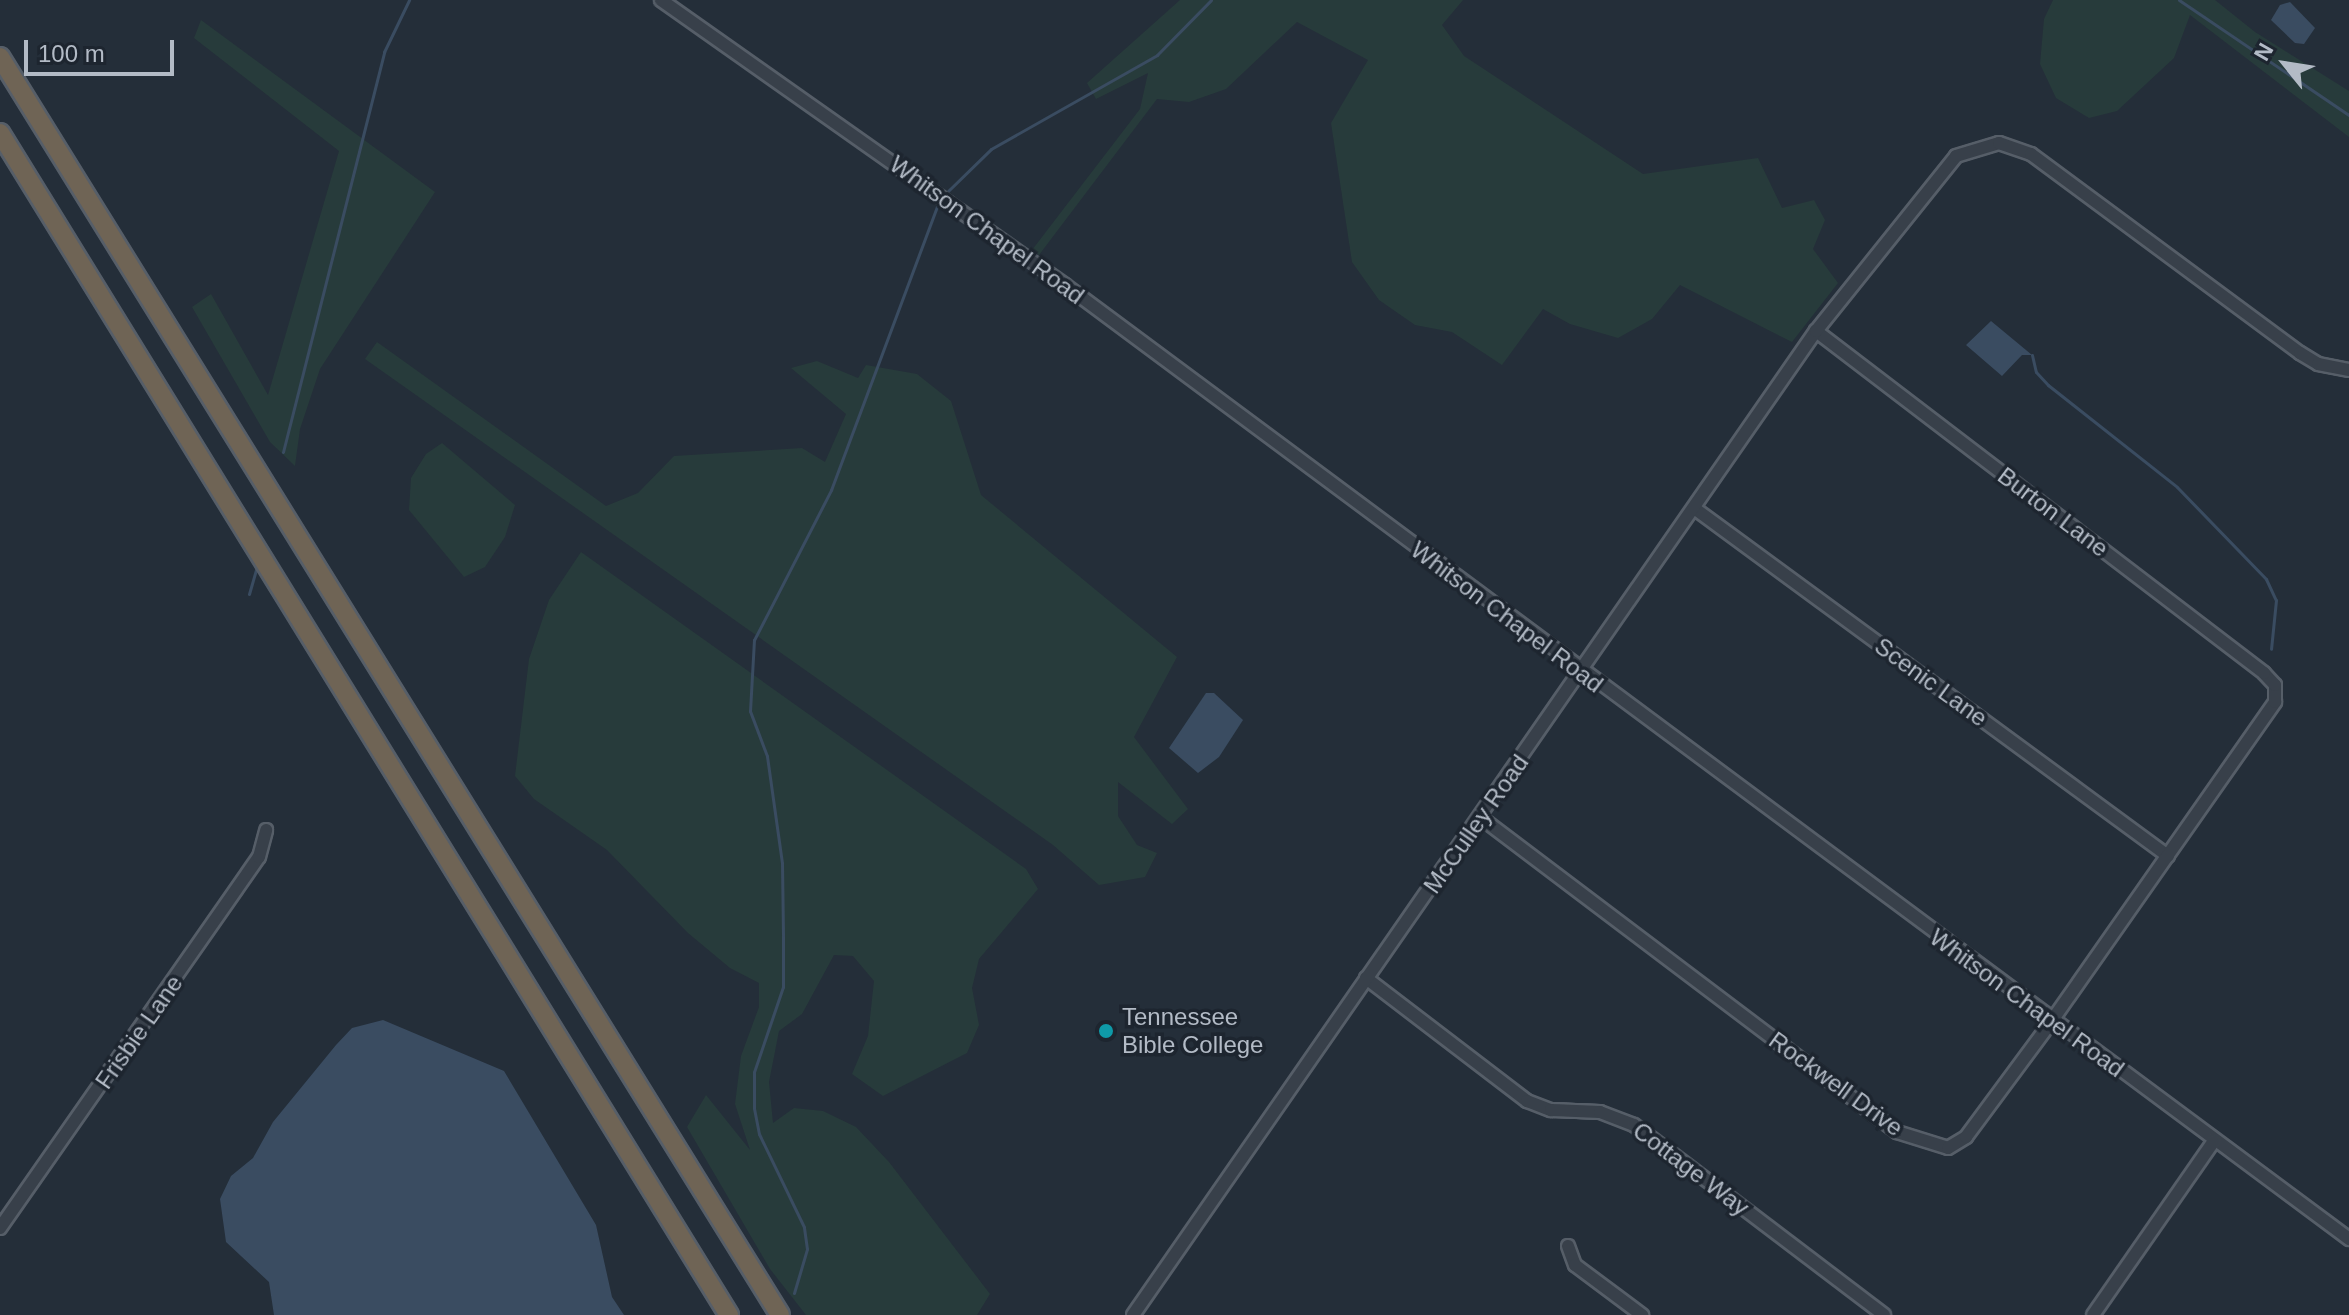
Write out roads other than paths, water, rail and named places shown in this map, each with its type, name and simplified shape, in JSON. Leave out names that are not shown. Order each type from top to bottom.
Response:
[{"type":"highway","points":[[0,57],[780,1315]]},
{"type":"highway","points":[[0,133],[729,1315]]},
{"type":"street","name":"Whitson Chapel Road","points":[[661,0],[1065,285],[2051,1022],[2349,1239]]},
{"type":"street","name":"McCulley Road","points":[[1133,1315],[1366,978],[1583,674],[1816,331],[1956,156],[1999,143],[2031,154],[2300,353],[2318,364],[2349,370]]},
{"type":"street","name":"Burton Lane","points":[[1816,331],[2264,673],[2275,685],[2275,702]]},
{"type":"street","name":"Scenic Lane","points":[[1694,508],[2168,856]]},
{"type":"street","name":"Rockwell Drive","points":[[1480,817],[1897,1132],[1924,1144],[1948,1148],[1966,1137],[2051,1022],[2275,702]]},
{"type":"street","name":"Frisbie Lane","points":[[0,1228],[259,857],[266,830]]},
{"type":"street","name":"Cottage Way","points":[[1366,978],[1527,1101],[1551,1110],[1600,1112],[1634,1125],[1884,1315]]},
{"type":"street","points":[[2093,1315],[2214,1141]]},
{"type":"street","points":[[1568,1246],[1575,1265],[1642,1315]]},
{"type":"water","points":[[2290,2],[2315,28],[2304,44],[2295,43],[2271,20],[2280,5]]},
{"type":"water","points":[[1991,321],[2032,355],[2022,355],[2002,376],[1966,345]]},
{"type":"water","points":[[1206,693],[1214,693],[1243,720],[1219,757],[1198,773],[1169,748]]},
{"type":"water","points":[[383,1020],[504,1071],[596,1225],[612,1297],[624,1315],[274,1315],[269,1282],[226,1242],[220,1199],[231,1176],[253,1158],[273,1122],[336,1045],[352,1028]]},
{"type":"waterway","points":[[283,452],[384,52],[409,0]]},
{"type":"waterway","points":[[948,191],[991,149],[1157,55],[1211,0]]},
{"type":"waterway","points":[[2179,0],[2349,115]]},
{"type":"waterway","points":[[794,1293],[807,1249],[804,1227],[759,1134],[754,1108],[754,1072],[783,987],[782,863],[767,756],[750,711],[754,640],[831,490],[938,204]]},
{"type":"waterway","points":[[2032,355],[2036,372],[2048,385],[2177,487],[2266,579],[2276,600],[2271,649]]},
{"type":"waterway","points":[[249,594],[258,563]]},
{"type":"place","name":"Tennessee Bible College","points":[[1106,1031]]}]
